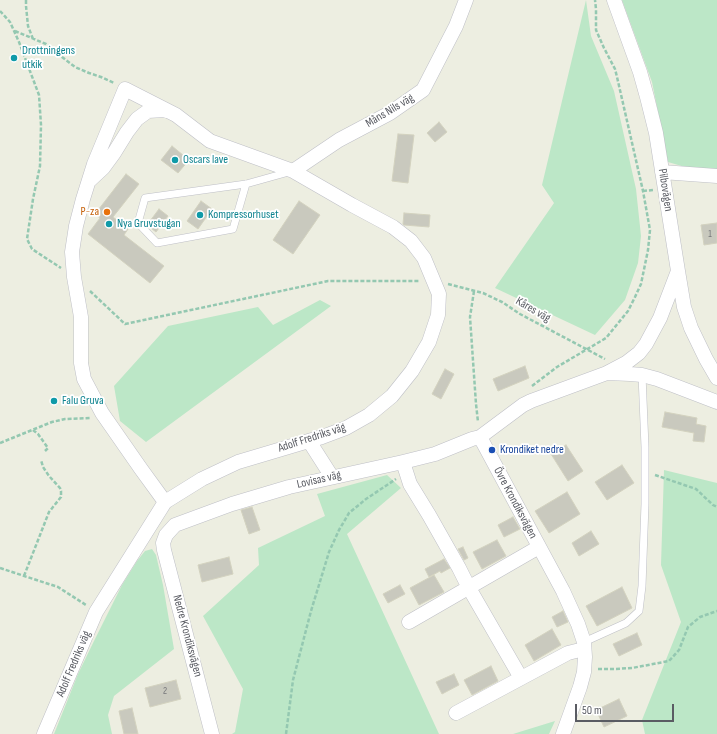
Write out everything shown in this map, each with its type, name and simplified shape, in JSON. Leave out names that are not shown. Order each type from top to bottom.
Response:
[{"type":"street","name":"Måns Nils väg","points":[[293,171],[339,140],[390,114],[423,90],[456,26],[466,0]]},
{"type":"street","name":"Pilbovägen","points":[[614,0],[640,72],[656,133],[684,307],[691,328],[717,378]]},
{"type":"street","name":"Adolf Fredriks väg","points":[[44,734],[96,612],[165,502],[202,479],[238,462],[346,428],[369,415],[392,396],[412,371],[429,342],[438,315],[439,294],[424,258],[411,241],[394,227],[293,171],[210,141],[176,115],[125,89]]},
{"type":"street","points":[[125,89],[94,164],[76,226],[72,252],[74,277],[81,317],[81,363],[84,379],[102,413],[165,502]]},
{"type":"street","points":[[88,183],[103,168],[137,119],[148,111],[164,110],[176,115]]},
{"type":"street","points":[[662,172],[717,176]]},
{"type":"street","points":[[480,437],[527,403],[607,373],[626,363],[639,353],[646,344],[664,309],[678,271]]},
{"type":"street","points":[[607,373],[630,374],[657,379],[717,402]]},
{"type":"street","name":"Lovisas väg","points":[[164,538],[175,525],[232,504],[289,487],[332,477],[405,467],[480,437]]},
{"type":"street","name":"Övre Krondiksvägen","points":[[480,437],[572,608],[584,645],[584,669],[580,687],[563,734]]},
{"type":"street","points":[[309,440],[332,477]]},
{"type":"street","points":[[405,467],[410,484],[521,678]]},
{"type":"street","name":"Nedre Krondiksvägen","points":[[164,538],[164,550],[212,734]]},
{"type":"street","points":[[409,622],[539,547]]},
{"type":"street","points":[[456,713],[584,645]]},
{"type":"lane","points":[[246,184],[233,229],[157,243],[138,223],[145,198],[246,184],[293,171]]},
{"type":"lane","points":[[584,645],[626,623],[639,611],[642,586],[645,473],[642,376]]},
{"type":"path","points":[[26,0],[28,26],[33,39]]},
{"type":"path","points":[[534,384],[556,367],[606,338],[628,311],[641,284],[648,250],[650,230],[643,192],[618,77],[596,30],[595,0]]},
{"type":"path","points":[[0,11],[10,22],[39,95],[41,124],[40,166],[27,239],[32,250],[74,277]]},
{"type":"path","points":[[14,31],[46,44],[75,67],[101,77],[125,89]]},
{"type":"path","name":"Kåres väg","points":[[74,277],[125,324],[328,281],[434,281],[483,293],[502,302],[520,314],[586,350],[620,366]]},
{"type":"path","points":[[474,291],[470,317],[476,404],[480,437]]},
{"type":"path","points":[[0,443],[52,422],[65,419],[92,418],[102,413]]},
{"type":"path","points":[[33,430],[38,434],[48,448],[45,450]]},
{"type":"path","points":[[24,576],[49,512],[61,497],[62,492],[43,467],[41,460]]},
{"type":"path","points":[[286,734],[293,680],[329,552],[338,530],[349,513],[405,467]]},
{"type":"path","points":[[645,473],[696,489],[717,507]]},
{"type":"path","points":[[0,568],[58,587],[96,612]]},
{"type":"path","points":[[584,669],[632,668],[669,661],[679,650],[688,628],[700,616],[717,611]]},
{"type":"green space","points":[[586,0],[591,36],[614,91],[636,189],[641,236],[638,263],[625,300],[595,335],[495,288],[554,203],[542,185]]},
{"type":"green space","points":[[622,0],[717,0],[717,171],[692,169],[668,162],[652,82]]},
{"type":"green space","points":[[320,300],[331,306],[146,442],[120,421],[114,386],[168,326],[258,307],[273,325]]},
{"type":"green space","points":[[664,470],[717,483],[717,734],[645,734],[642,720],[681,622],[661,565]]},
{"type":"green space","points":[[387,475],[401,488],[347,534],[439,734],[232,734],[235,732],[243,689],[203,616],[259,565],[258,548],[325,516],[317,494]]},
{"type":"green space","points":[[152,549],[156,555],[163,585],[174,649],[114,696],[108,715],[112,734],[54,734],[78,674],[122,585],[145,551]]},
{"type":"green space","points":[[555,721],[549,734],[513,734]]},
{"type":"building","points":[[439,122],[447,132],[435,142],[427,133]]},
{"type":"building","points":[[398,134],[414,135],[408,183],[392,181]]},
{"type":"building","name":"Oscars lave","points":[[172,146],[189,160],[178,173],[161,160]]},
{"type":"building","name":"Nya Gruvstugan","points":[[126,174],[139,184],[113,217],[128,229],[124,235],[164,266],[150,283],[88,234],[100,218],[95,214]]},
{"type":"building","name":"Kompressorhuset","points":[[201,201],[212,209],[198,229],[187,221]]},
{"type":"building","points":[[299,201],[320,215],[293,254],[273,240]]},
{"type":"building","points":[[159,209],[168,216],[156,232],[147,225]]},
{"type":"building","points":[[404,213],[430,215],[429,227],[404,225]]},
{"type":"building","points":[[717,223],[717,243],[704,245],[701,225]]},
{"type":"building","points":[[525,366],[529,378],[498,391],[493,379]]},
{"type":"building","points":[[445,369],[454,374],[441,399],[432,394]]},
{"type":"building","points":[[665,412],[697,418],[696,424],[706,426],[704,442],[693,441],[694,433],[662,427]]},
{"type":"building","points":[[566,445],[583,471],[568,481],[551,454]]},
{"type":"building","points":[[622,465],[634,483],[607,500],[595,482]]},
{"type":"building","points":[[567,492],[580,514],[549,533],[535,511]]},
{"type":"building","points":[[252,507],[260,530],[249,534],[241,510]]},
{"type":"building","points":[[513,517],[520,529],[504,537],[498,525]]},
{"type":"building","points":[[591,531],[599,544],[579,556],[572,543]]},
{"type":"building","points":[[497,540],[506,556],[482,569],[473,552]]},
{"type":"building","points":[[463,547],[468,558],[464,560],[458,549]]},
{"type":"building","points":[[229,557],[233,574],[202,582],[198,565]]},
{"type":"building","points":[[444,559],[450,568],[429,577],[425,569]]},
{"type":"building","points":[[434,575],[444,592],[419,605],[410,588]]},
{"type":"building","points":[[400,585],[405,594],[388,603],[383,594]]},
{"type":"building","points":[[622,587],[632,608],[597,626],[586,606]]},
{"type":"building","points":[[563,611],[568,622],[557,627],[552,617]]},
{"type":"building","points":[[552,629],[561,645],[534,661],[525,645]]},
{"type":"building","points":[[637,633],[642,645],[619,656],[613,644]]},
{"type":"building","points":[[491,666],[498,681],[472,695],[464,680]]},
{"type":"building","points":[[454,674],[459,685],[442,694],[436,682]]},
{"type":"building","points":[[176,680],[181,699],[150,707],[145,688]]},
{"type":"building","points":[[619,699],[627,716],[604,727],[596,710]]},
{"type":"building","points":[[132,708],[138,734],[124,734],[119,711]]},
{"type":"place","name":"Drottningens utkik","points":[[14,58]]},
{"type":"place","name":"Oscars lave","points":[[175,160]]},
{"type":"place","name":"P-za","points":[[107,212]]},
{"type":"place","name":"Kompressorhuset","points":[[200,215]]},
{"type":"place","name":"Nya Gruvstugan","points":[[109,224]]},
{"type":"place","name":"Falu Gruva","points":[[54,401]]},
{"type":"place","name":"Krondiket nedre","points":[[492,450]]}]
